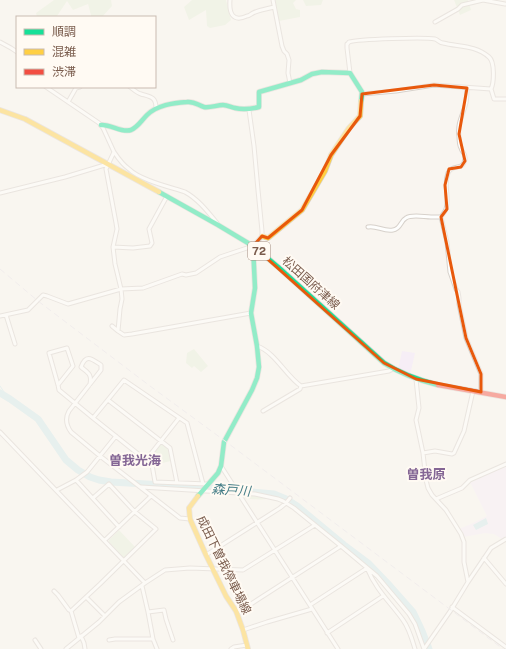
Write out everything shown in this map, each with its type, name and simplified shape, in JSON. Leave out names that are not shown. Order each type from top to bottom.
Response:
[{"type":"main road","points":[[101,125],[129,131],[136,128],[147,115],[156,108],[166,105],[192,102],[204,107],[224,105],[249,110],[259,107],[259,92],[301,80],[312,74],[322,72],[350,73],[362,92],[360,116],[349,128],[331,155],[325,171],[302,210],[268,238],[262,236]]},
{"type":"main road","name":"松田国府津線","points":[[0,110],[25,119],[109,164],[253,246],[278,266],[384,363],[394,369],[416,379],[446,387],[506,397]]},
{"type":"main road","name":"成田下曽我停車場線","points":[[248,647],[236,611],[226,596],[188,513],[189,508],[206,484],[218,473],[221,466],[224,442],[257,378],[259,367],[251,314],[255,288],[253,246]]},
{"type":"street","points":[[230,0],[231,15],[237,18],[246,17],[252,13],[274,7]]},
{"type":"street","points":[[274,0],[282,46],[289,60],[288,72],[290,83]]},
{"type":"street","points":[[435,22],[458,9],[462,5],[483,0],[505,4]]},
{"type":"street","points":[[350,73],[347,48],[347,44],[349,42],[411,38],[435,39],[442,43],[474,48],[490,58],[493,71],[493,85],[491,89],[494,99],[506,99]]},
{"type":"street","points":[[0,42],[16,51]]},
{"type":"street","points":[[362,94],[396,91],[434,85],[491,89]]},
{"type":"street","points":[[47,88],[101,125],[114,152],[121,162],[132,172],[143,178],[191,195],[210,214],[218,225]]},
{"type":"street","points":[[68,102],[76,88]]},
{"type":"street","points":[[131,88],[140,94],[146,95],[154,100],[156,103],[156,108]]},
{"type":"street","points":[[441,217],[447,209],[445,185],[448,172],[452,168],[461,167],[465,161],[466,156],[461,148],[458,134],[467,88]]},
{"type":"street","points":[[0,316],[28,310],[43,295],[68,304],[121,288],[143,288],[182,274],[196,273],[220,257],[253,246],[262,236],[262,231],[249,110]]},
{"type":"street","points":[[114,152],[106,169],[116,223],[113,247],[122,299],[118,331]]},
{"type":"street","points":[[0,193],[65,177],[109,164]]},
{"type":"street","points":[[113,247],[133,248],[150,246],[152,243],[149,229],[167,196]]},
{"type":"street","points":[[368,227],[372,226],[392,230],[398,228],[404,218],[407,217],[441,217]]},
{"type":"street","points":[[441,217],[447,242],[450,272],[459,298],[466,338],[481,374],[481,392]]},
{"type":"street","points":[[112,326],[124,335],[251,314]]},
{"type":"street","points":[[6,315],[15,344]]},
{"type":"street","points":[[134,334],[136,338]]},
{"type":"street","points":[[257,346],[273,357],[296,383],[301,386],[394,369]]},
{"type":"street","points":[[58,385],[72,366],[67,348],[49,353],[58,385],[60,390],[93,418],[152,465],[155,482],[206,484],[186,423],[124,380],[93,418]]},
{"type":"street","points":[[90,384],[91,380],[89,374],[81,367],[87,358],[92,358],[102,367],[101,370],[90,384],[75,403],[69,410],[66,416],[68,427],[71,432],[180,518],[190,519]]},
{"type":"street","points":[[416,379],[419,408],[416,420],[428,488],[432,496],[446,510],[461,534],[464,542],[464,562],[468,582]]},
{"type":"street","points":[[263,411],[300,389],[301,386]]},
{"type":"street","points":[[423,454],[435,451],[452,454],[454,453],[464,431],[473,391]]},
{"type":"street","points":[[108,400],[170,448],[177,483]]},
{"type":"street","points":[[146,460],[180,418]]},
{"type":"street","points":[[0,432],[146,583]]},
{"type":"street","points":[[57,490],[83,476],[116,436]]},
{"type":"street","points":[[436,500],[462,488],[470,480],[506,464]]},
{"type":"street","points":[[221,466],[338,649]]},
{"type":"street","points":[[76,480],[119,526]]},
{"type":"street","points":[[71,611],[156,529],[135,512],[109,484],[93,498]]},
{"type":"street","points":[[140,486],[268,496],[278,498],[287,503],[377,576],[409,614],[415,624],[424,649],[491,548],[506,539]]},
{"type":"street","points":[[105,540],[151,496]]},
{"type":"street","points":[[206,555],[287,503],[290,498]]},
{"type":"street","points":[[66,649],[119,602],[165,570],[190,568],[243,570],[315,525]]},
{"type":"street","points":[[236,611],[251,604],[341,546]]},
{"type":"street","points":[[484,558],[506,584]]},
{"type":"street","points":[[367,568],[371,579],[404,621],[415,649]]},
{"type":"street","points":[[310,605],[367,568]]},
{"type":"street","points":[[142,586],[153,639],[157,649]]},
{"type":"street","points":[[54,591],[71,611],[85,649]]},
{"type":"street","points":[[328,633],[383,596]]},
{"type":"street","points":[[86,598],[105,616]]},
{"type":"street","points":[[452,607],[506,647]]},
{"type":"street","points":[[243,630],[312,609]]},
{"type":"street","points":[[148,612],[164,610],[173,640]]},
{"type":"street","points":[[109,640],[153,639]]},
{"type":"street","points":[[35,640],[41,649]]},
{"type":"street","points":[[231,649],[234,647],[248,647]]},
{"type":"highlighted area","points":[[434,85],[467,88],[459,134],[465,161],[461,167],[449,169],[445,185],[447,209],[441,217],[466,338],[481,374],[481,392],[416,379],[384,363],[253,246],[262,236],[268,238],[302,210],[331,155],[360,116],[362,94]]},
{"type":"shaded area","points":[[402,351],[415,353],[410,375],[398,370]]},
{"type":"shaded area","points":[[506,465],[506,537],[502,539],[494,534],[485,533],[463,537],[459,529],[487,516],[471,484],[469,483]]},
{"type":"green space","points":[[54,0],[111,0],[112,6],[103,16],[91,16],[88,4],[73,10],[67,1],[57,16],[37,16],[36,13]]},
{"type":"green space","points":[[192,0],[226,0],[231,20],[225,25],[210,28],[207,26],[206,10],[189,20],[184,7]]},
{"type":"green space","points":[[275,0],[296,0],[293,3],[296,9],[300,10],[300,17],[279,21]]},
{"type":"green space","points":[[303,0],[323,0],[321,5],[306,6]]},
{"type":"green space","points":[[454,0],[468,0],[471,10],[460,15]]},
{"type":"green space","points":[[194,349],[208,366],[201,372],[194,366],[192,368],[186,363],[187,353]]},
{"type":"green space","points":[[161,442],[169,449],[171,461],[154,465],[147,460]]},
{"type":"green space","points":[[241,495],[255,495],[272,498],[251,499],[244,498]]},
{"type":"green space","points":[[119,530],[136,548],[126,558],[124,558],[109,542],[109,540]]},
{"type":"green space","points":[[248,594],[249,598],[246,599],[247,603],[239,606],[239,596]]},
{"type":"water","points":[[486,518],[488,524],[476,530],[473,525]]},
{"type":"waterway","name":"森戸川","points":[[0,386],[6,395]]},
{"type":"waterway","name":"森戸川","points":[[0,393],[38,419],[66,460],[78,470],[90,477],[111,482],[199,487],[274,494],[286,499],[297,506],[368,563],[390,586],[413,612],[429,649]]},
{"type":"railway","points":[[0,269],[38,301],[150,386],[503,649]]},
{"type":"traffic: fast","points":[[101,125],[127,131],[131,130],[138,126],[151,112],[166,105],[176,103],[189,102],[204,107],[223,105],[241,109],[259,107],[259,92],[301,80],[312,74],[322,72],[350,73],[362,92],[361,101]]},
{"type":"traffic: fast","points":[[159,192],[253,246],[384,363],[410,376],[438,385]]},
{"type":"traffic: fast","points":[[198,496],[218,473],[221,466],[224,442],[257,378],[259,367],[251,313],[255,288],[253,246]]},
{"type":"traffic: slow","points":[[262,236],[268,238],[302,210],[325,171],[331,155],[349,128],[360,116],[361,101]]},
{"type":"traffic: slow","points":[[0,110],[25,119],[159,192]]},
{"type":"traffic: slow","points":[[198,496],[189,508],[190,519],[226,596],[236,611],[248,649]]},
{"type":"traffic: jam","points":[[438,385],[506,397]]},
{"type":"district","name":"曽我光海","points":[[135,460]]},
{"type":"district","name":"曽我原","points":[[426,474]]}]
